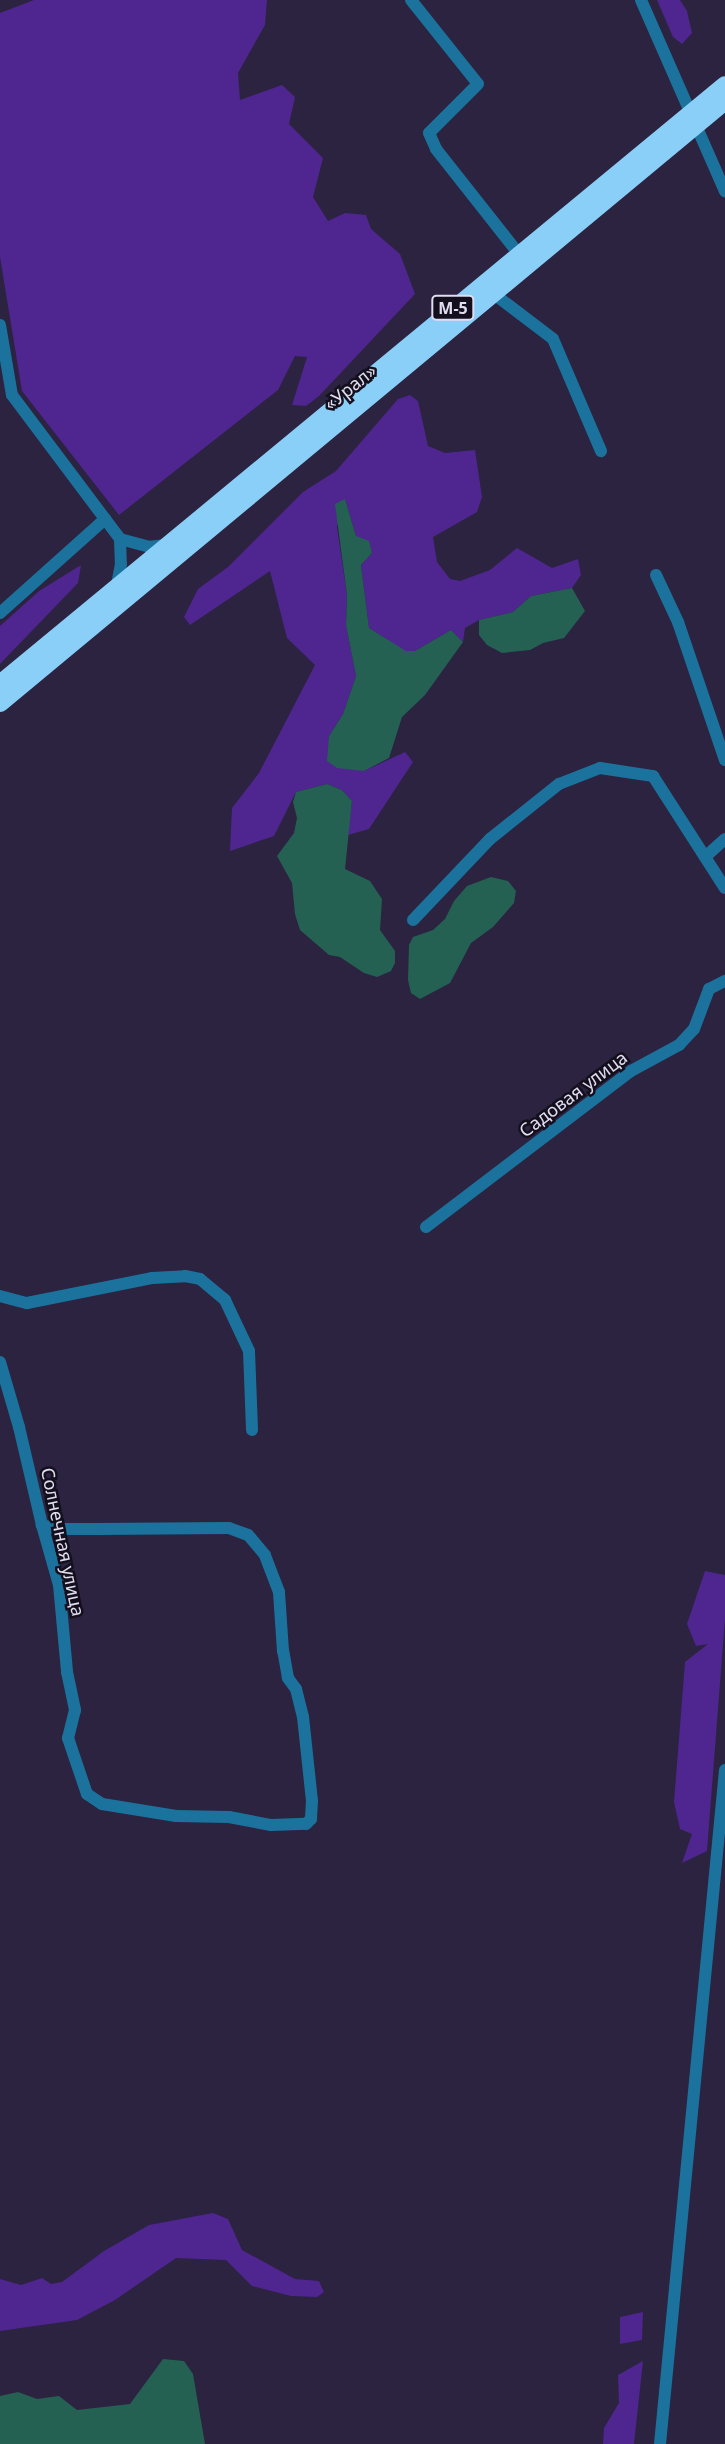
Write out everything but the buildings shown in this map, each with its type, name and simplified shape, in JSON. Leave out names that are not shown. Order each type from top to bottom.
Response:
[{"type":"highway","name":"«Урал»","points":[[0,704],[678,142],[695,118],[725,85]]},
{"type":"highway","name":"«Урал»","points":[[0,684],[519,254],[695,118],[725,101]]},
{"type":"street","points":[[411,0],[478,84],[429,133],[436,149],[519,254]]},
{"type":"street","points":[[641,0],[725,191]]},
{"type":"street","points":[[678,142],[690,139],[707,145]]},
{"type":"street","points":[[494,294],[553,339],[601,451]]},
{"type":"street","points":[[0,325],[12,395],[120,539],[121,564],[117,585]]},
{"type":"street","points":[[0,612],[106,519]]},
{"type":"street","points":[[120,539],[149,547],[165,545]]},
{"type":"street","points":[[656,575],[678,622],[725,760]]},
{"type":"street","points":[[413,920],[489,839],[559,784],[600,768],[653,776],[725,888]]},
{"type":"street","points":[[705,857],[725,839]]},
{"type":"street","name":"Садовая улица","points":[[426,1227],[631,1071],[679,1045],[694,1029],[709,989],[725,981]]},
{"type":"street","points":[[0,1296],[27,1303],[152,1279],[186,1276],[200,1279],[225,1300],[249,1351],[252,1430]]},
{"type":"street","name":"Солнечная улица","points":[[0,1362],[19,1427],[42,1525],[59,1585],[67,1672],[75,1710],[68,1738],[88,1794],[102,1804],[176,1816],[229,1816],[271,1825],[306,1824],[311,1819],[303,1717],[296,1689],[288,1678],[283,1651],[279,1592],[265,1555],[240,1530],[69,1529],[42,1525]]},
{"type":"street","points":[[660,2444],[725,1770]]},
{"type":"shaded area","points":[[34,0],[267,0],[265,25],[238,73],[240,100],[282,85],[295,97],[289,124],[323,158],[313,197],[328,221],[345,213],[366,215],[371,229],[400,254],[415,294],[319,396],[306,406],[292,405],[307,357],[295,356],[278,390],[119,515],[22,391],[0,257],[0,13]]},
{"type":"shaded area","points":[[657,0],[680,0],[687,11],[692,33],[682,44],[673,37]]},
{"type":"shaded area","points":[[410,395],[418,401],[428,446],[445,453],[475,450],[482,497],[477,512],[433,537],[437,562],[450,579],[460,581],[490,570],[517,548],[552,568],[578,559],[581,575],[572,588],[531,596],[513,612],[479,620],[465,628],[463,642],[451,630],[415,651],[405,651],[369,628],[361,565],[372,553],[356,536],[345,499],[337,527],[347,595],[346,625],[356,676],[343,714],[329,736],[364,771],[405,752],[413,762],[369,829],[348,835],[352,801],[342,790],[327,784],[296,792],[274,836],[230,851],[232,808],[259,773],[315,665],[287,638],[270,571],[190,625],[184,617],[198,589],[228,567],[303,492],[336,471],[398,399]]},
{"type":"shaded area","points":[[345,499],[356,536],[369,541],[372,553],[361,565],[369,628],[406,651],[415,651],[451,630],[463,642],[425,695],[402,717],[389,758],[364,771],[337,768],[327,761],[329,736],[343,714],[356,676],[346,625],[347,595],[335,504]]},
{"type":"shaded area","points":[[81,565],[78,583],[0,664],[0,626],[39,591]]},
{"type":"shaded area","points":[[572,588],[585,611],[564,638],[543,643],[530,650],[502,653],[487,645],[479,635],[479,620],[513,612],[531,596]]},
{"type":"shaded area","points":[[327,784],[342,790],[352,801],[345,869],[370,881],[382,899],[380,930],[395,951],[395,963],[391,971],[377,977],[364,973],[340,957],[329,955],[300,930],[295,914],[292,883],[277,856],[294,833],[297,818],[293,802],[296,792]]},
{"type":"shaded area","points":[[491,877],[508,881],[516,891],[514,903],[493,927],[471,943],[450,983],[420,999],[411,993],[408,980],[409,945],[413,937],[433,930],[445,919],[454,901],[467,886]]},
{"type":"shaded area","points":[[705,1571],[725,1575],[725,1619],[707,1851],[682,1863],[692,1834],[680,1829],[674,1802],[685,1662],[708,1644],[696,1646],[687,1624]]},
{"type":"shaded area","points":[[213,2213],[228,2219],[242,2250],[295,2279],[319,2281],[324,2292],[317,2297],[291,2296],[252,2286],[226,2260],[176,2258],[115,2300],[77,2320],[0,2331],[0,2279],[21,2285],[42,2278],[51,2284],[62,2282],[104,2251],[149,2225]]},
{"type":"shaded area","points":[[643,2312],[642,2340],[620,2344],[620,2317]]},
{"type":"shaded area","points":[[163,2359],[184,2361],[193,2374],[205,2444],[0,2444],[0,2396],[18,2392],[37,2399],[59,2396],[77,2410],[130,2404]]},
{"type":"shaded area","points":[[643,2361],[634,2444],[603,2444],[604,2428],[619,2403],[618,2375]]}]
